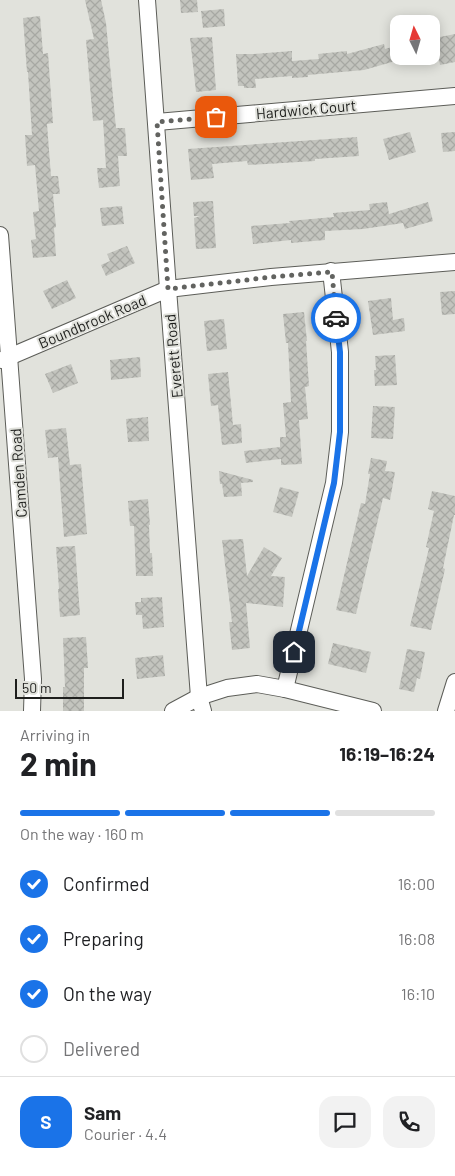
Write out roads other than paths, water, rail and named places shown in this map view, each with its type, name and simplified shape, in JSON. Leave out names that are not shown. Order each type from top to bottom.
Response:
[{"type":"street","name":"Everett Road","points":[[148,0],[168,289],[201,704]]},
{"type":"street","name":"Hardwick Court","points":[[157,122],[455,96]]},
{"type":"street","name":"Camden Road","points":[[0,235],[5,359],[34,679],[32,711]]},
{"type":"street","name":"Boundbrook Road","points":[[5,359],[168,289],[272,277],[455,262]]},
{"type":"street","points":[[285,689],[334,483],[340,432],[340,352],[332,272]]},
{"type":"street","points":[[446,711],[455,682]]},
{"type":"street","points":[[173,711],[201,704],[227,688],[257,684],[373,711]]}]
